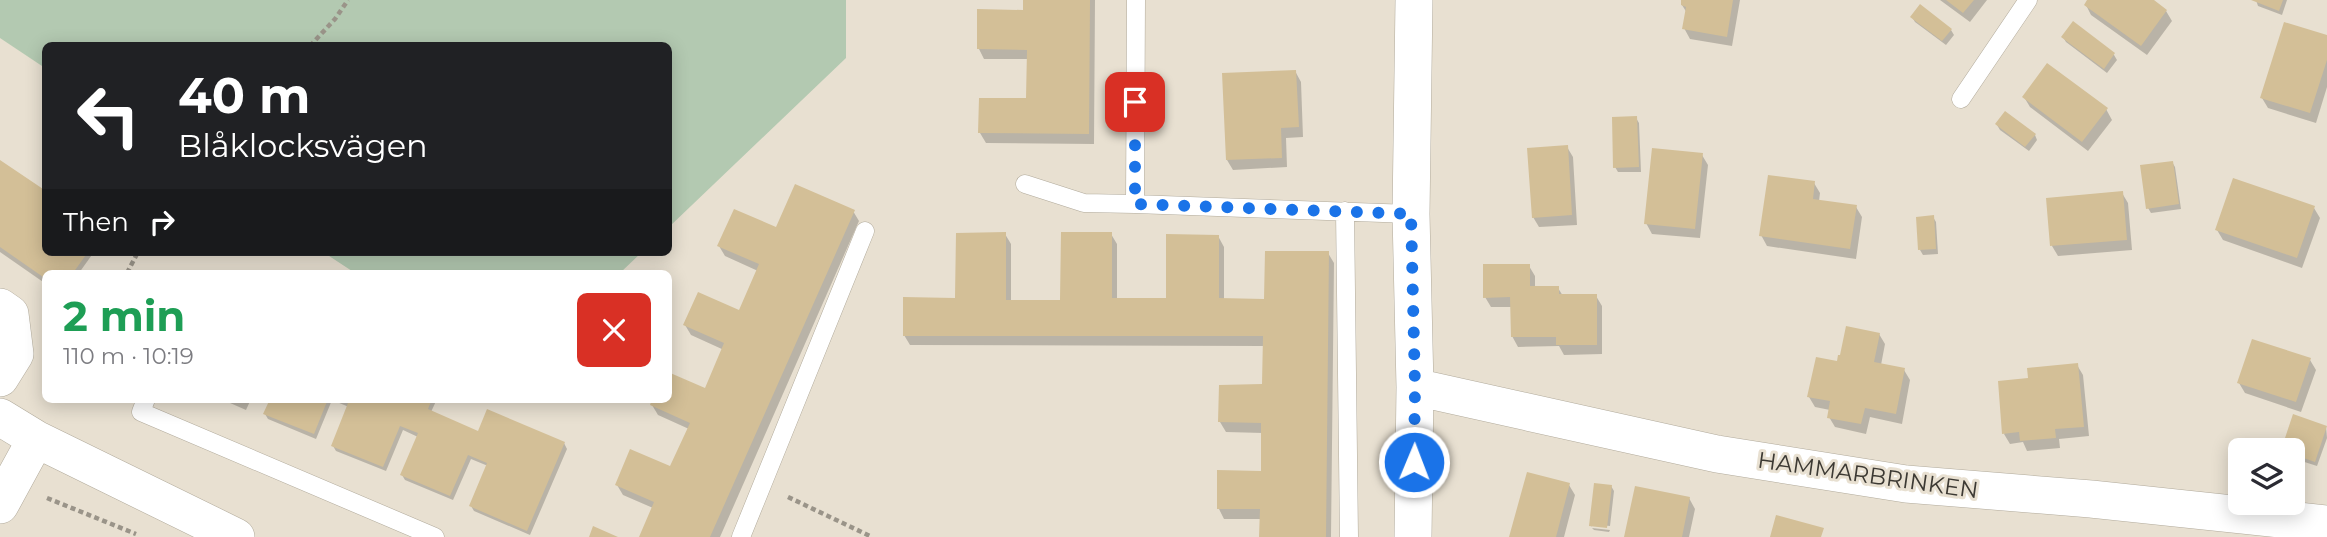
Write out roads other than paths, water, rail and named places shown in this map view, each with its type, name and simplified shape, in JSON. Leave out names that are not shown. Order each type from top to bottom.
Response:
[{"type":"street","points":[[1413,537],[1415,387],[1411,214],[1414,0]]},
{"type":"street","points":[[0,307],[10,314],[15,354],[0,378]]},
{"type":"street","name":"HAMMARBRINKEN","points":[[1415,387],[1717,454],[1906,484],[2091,499],[2327,524]]},
{"type":"street","points":[[0,417],[36,439],[236,537]]},
{"type":"street","points":[[6,494],[36,439]]},
{"type":"lane","points":[[1135,204],[1136,0]]},
{"type":"lane","points":[[1961,99],[2028,0]]},
{"type":"lane","points":[[1024,184],[1084,203],[1411,214]]},
{"type":"lane","points":[[1345,211],[1349,537]]},
{"type":"lane","points":[[741,537],[865,231]]},
{"type":"lane","points":[[144,403],[141,412],[435,537]]}]
